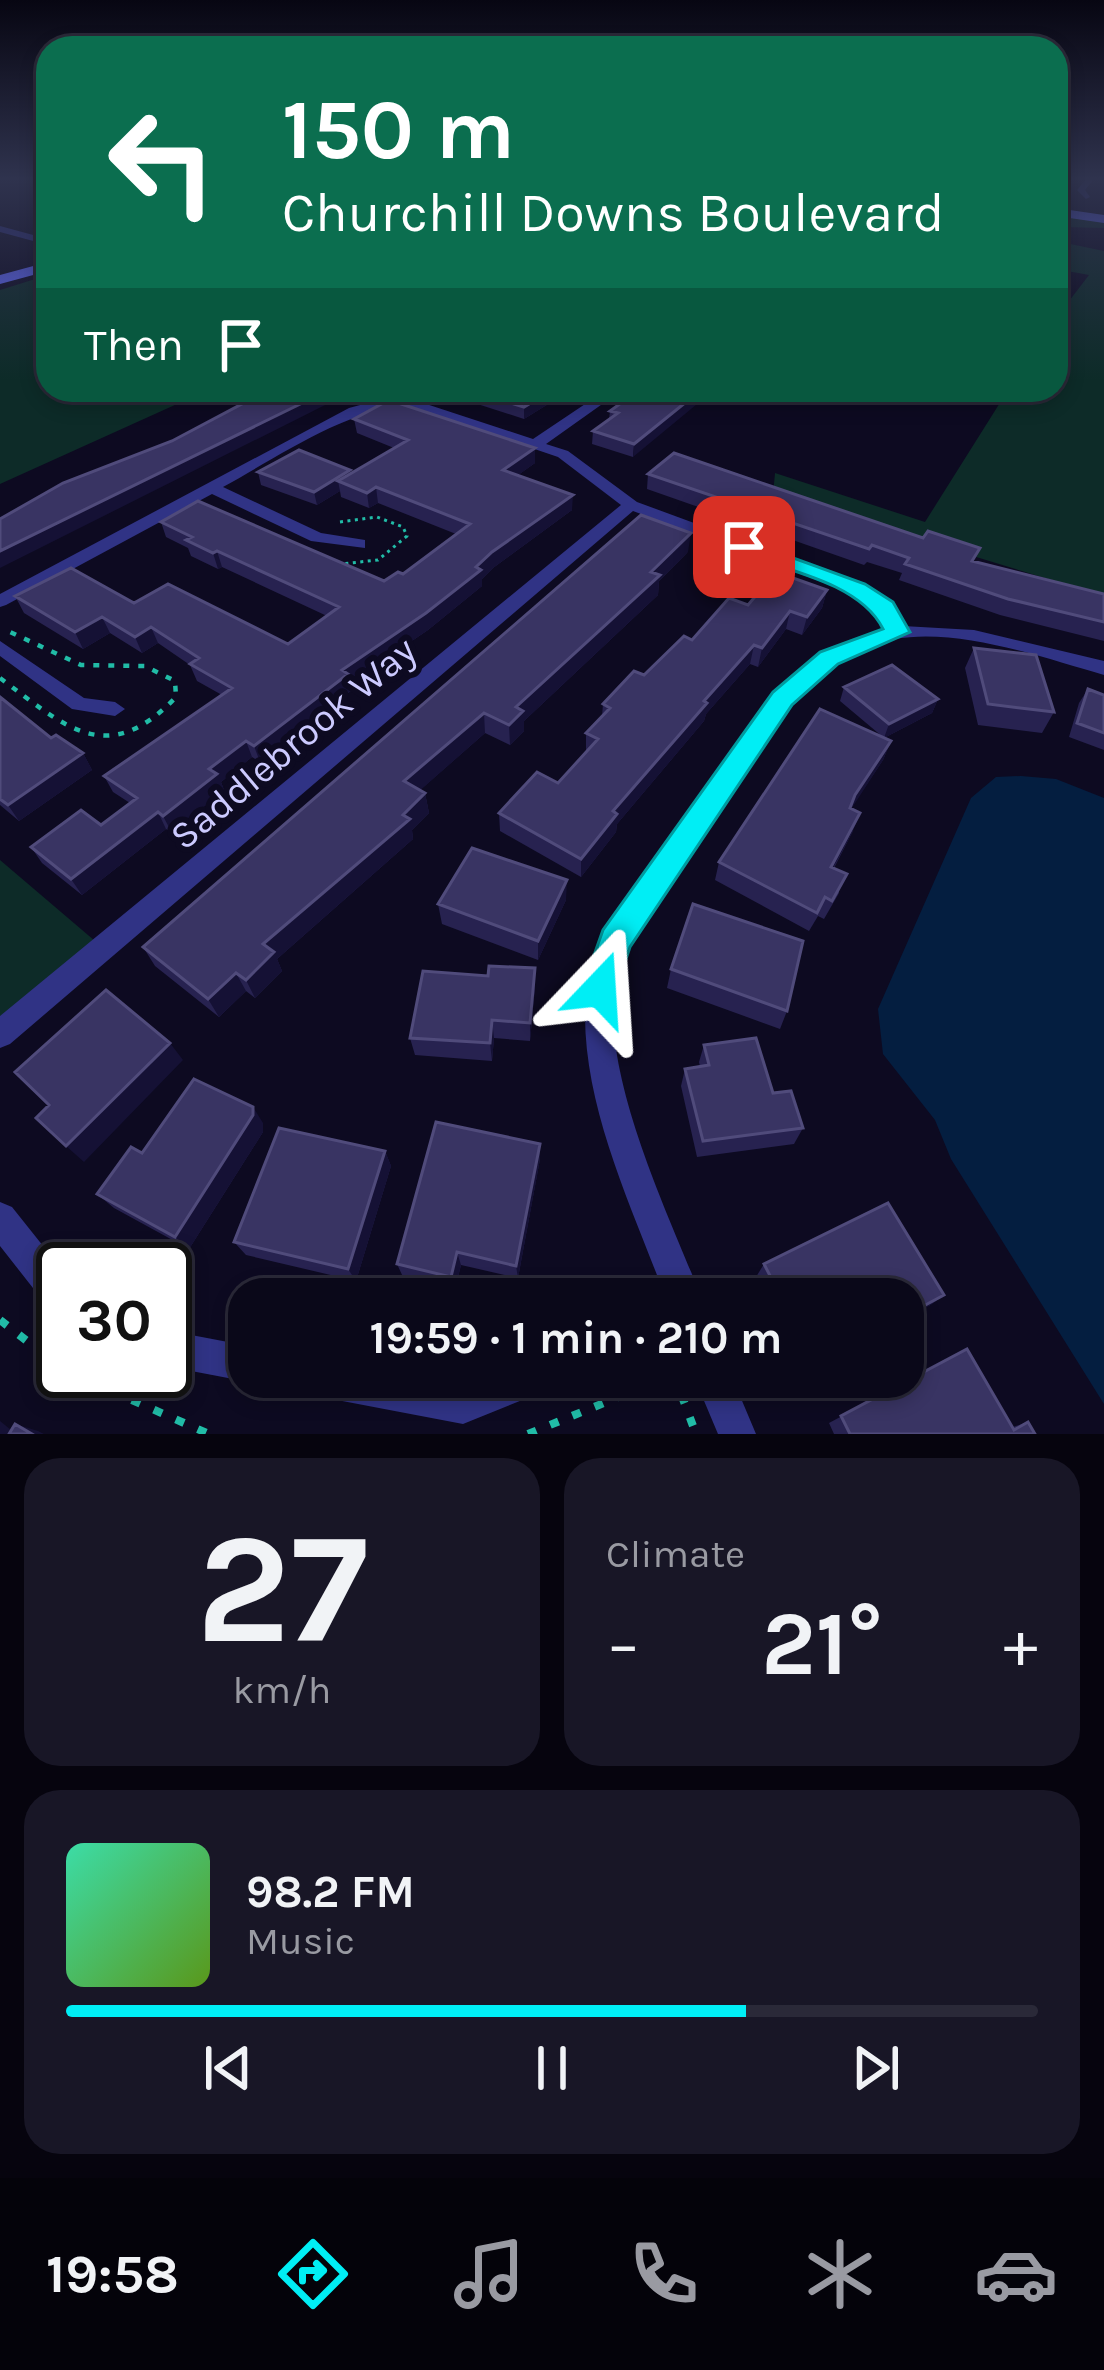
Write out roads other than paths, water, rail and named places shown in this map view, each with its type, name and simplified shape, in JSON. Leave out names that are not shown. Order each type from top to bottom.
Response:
[{"type":"main road","points":[[0,280],[36,270]]},
{"type":"street","points":[[0,601],[354,411],[386,402],[441,410],[583,465],[631,505],[857,589],[884,607],[897,632]]},
{"type":"street","points":[[536,444],[597,402]]},
{"type":"street","points":[[214,489],[316,537],[359,544]]},
{"type":"street","name":"Saddlebrook Way","points":[[0,1034],[631,505]]},
{"type":"street","points":[[676,1278],[606,1083],[600,989],[615,941],[783,699],[829,658],[897,632],[1007,642],[1104,668]]},
{"type":"street","points":[[0,647],[79,704],[115,709]]},
{"type":"street","points":[[0,1219],[36,1265]]},
{"type":"street","points":[[192,1353],[228,1360]]},
{"type":"street","points":[[426,1398],[463,1405],[481,1398]]},
{"type":"street","points":[[722,1398],[737,1434]]},
{"type":"water","points":[[996,777],[1056,779],[1104,798],[1104,1404],[951,1159],[935,1120],[883,1054],[878,1009],[971,798]]}]
